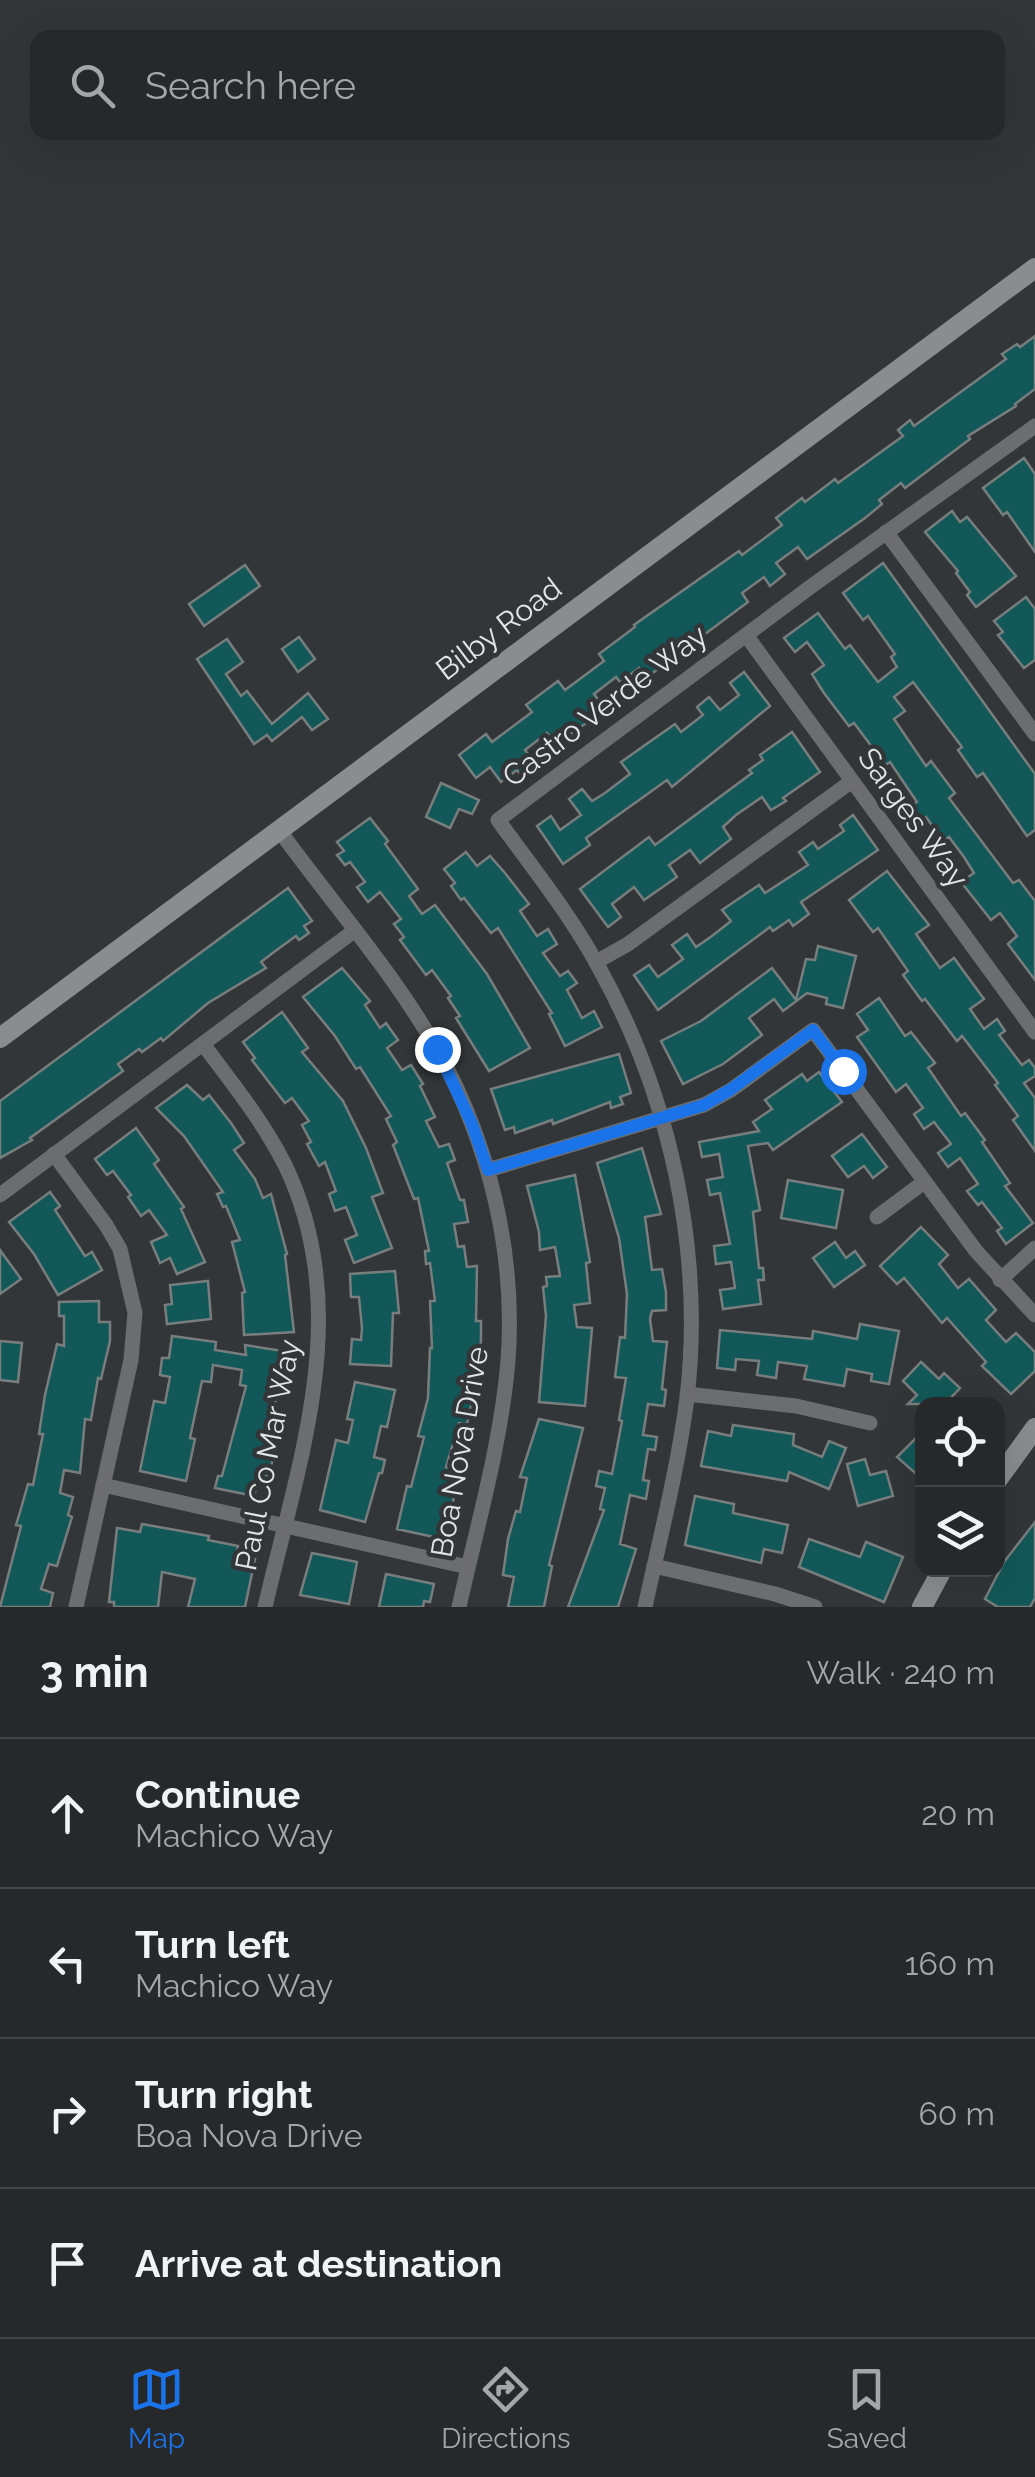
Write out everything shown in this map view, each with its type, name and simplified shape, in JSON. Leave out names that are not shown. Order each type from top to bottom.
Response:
[{"type":"main road","name":"Bilby Road","points":[[0,1038],[1035,268]]},
{"type":"main road","points":[[1005,1469],[1035,1428]]},
{"type":"main road","points":[[922,1607],[938,1577]]},
{"type":"street","name":"Castro Verde Way","points":[[645,1607],[680,1446],[687,1394],[690,1296],[686,1236],[662,1120],[638,1048],[596,962],[568,916],[498,820],[886,532],[1034,430]]},
{"type":"street","points":[[886,532],[1035,734]]},
{"type":"street","name":"Sarges Way","points":[[746,636],[1035,1032]]},
{"type":"street","points":[[596,962],[628,944],[852,782]]},
{"type":"street","name":"Boa Nova Drive","points":[[279,830],[437,1049],[472,1124],[488,1170],[507,1271],[508,1356],[496,1441],[458,1607]]},
{"type":"street","points":[[0,1194],[354,932]]},
{"type":"street","points":[[488,1170],[704,1105],[813,1030],[1000,1280],[1035,1315]]},
{"type":"street","name":"Paul Co Mar Way","points":[[203,1044],[273,1142],[302,1206],[316,1260],[319,1358],[266,1607]]},
{"type":"street","points":[[54,1154],[120,1249],[134,1294],[136,1332],[76,1607]]},
{"type":"street","points":[[877,1217],[924,1182]]},
{"type":"street","points":[[1000,1280],[1035,1248]]},
{"type":"street","points":[[687,1394],[796,1406],[870,1422]]},
{"type":"street","points":[[104,1485],[468,1567]]},
{"type":"street","points":[[654,1566],[815,1607]]},
{"type":"building","points":[[1035,336],[1035,389],[1016,406],[968,436],[970,439],[905,488],[901,483],[879,500],[882,504],[865,518],[807,559],[798,547],[776,563],[785,574],[770,586],[764,577],[742,593],[748,602],[646,678],[639,668],[620,682],[616,677],[594,694],[606,710],[555,744],[547,733],[525,750],[535,763],[520,774],[517,770],[501,782],[490,767],[476,778],[459,755],[486,734],[492,742],[532,712],[526,705],[558,681],[565,690],[604,661],[599,654],[634,625],[782,525],[776,518],[802,498],[805,502],[835,479],[838,483],[903,436],[898,430],[910,420],[914,426],[1006,359],[1002,354]]},
{"type":"building","points":[[1024,458],[1035,474],[1035,552],[1007,512],[1003,515],[983,488]]},
{"type":"building","points":[[952,511],[960,522],[967,517],[1016,576],[976,607],[958,571],[925,532]]},
{"type":"building","points":[[883,563],[1035,774],[1035,830],[1027,836],[983,773],[977,777],[958,750],[962,747],[913,682],[894,697],[905,711],[894,719],[926,766],[931,761],[955,793],[949,798],[1013,883],[1019,880],[1035,901],[1035,980],[1008,944],[1017,936],[1000,913],[991,920],[961,882],[974,873],[964,857],[949,837],[943,841],[926,817],[918,822],[908,808],[917,802],[890,762],[878,770],[868,756],[875,751],[854,723],[849,726],[824,693],[812,674],[824,665],[807,642],[795,652],[784,638],[818,613],[845,649],[850,645],[878,682],[897,667],[891,657],[895,654],[868,616],[863,620],[843,593]]},
{"type":"building","points":[[245,565],[260,586],[204,626],[189,604]]},
{"type":"building","points":[[1026,597],[1035,609],[1035,660],[1024,668],[998,635],[1003,632],[994,621]]},
{"type":"building","points":[[299,637],[315,659],[298,672],[282,649]]},
{"type":"building","points":[[227,639],[243,662],[226,674],[241,696],[247,691],[272,724],[308,693],[328,719],[312,730],[302,717],[272,741],[267,735],[254,744],[197,659]]},
{"type":"building","points":[[744,672],[770,706],[672,787],[667,780],[586,838],[590,845],[563,864],[537,826],[551,816],[560,830],[581,815],[569,799],[582,789],[592,801],[605,793],[630,774],[621,762],[675,724],[681,732],[703,715],[697,707],[709,697],[720,710],[739,695],[730,683]]},
{"type":"building","points":[[792,732],[820,772],[771,810],[762,797],[736,815],[723,827],[731,839],[700,863],[690,850],[669,865],[677,877],[644,900],[634,887],[612,904],[621,917],[608,927],[580,889],[649,837],[655,845],[752,773],[749,770],[763,760],[760,755]]},
{"type":"building","points":[[441,783],[479,800],[472,814],[459,809],[450,828],[426,817]]},
{"type":"building","points":[[853,815],[878,850],[801,902],[809,914],[793,926],[789,920],[773,931],[770,927],[658,1010],[634,975],[649,965],[658,977],[683,959],[672,945],[687,934],[696,947],[712,936],[731,921],[722,910],[759,885],[765,893],[808,865],[799,852],[813,842],[818,849],[844,831],[840,825]]},
{"type":"building","points":[[370,818],[418,889],[409,896],[422,914],[435,905],[487,974],[530,1048],[489,1071],[456,1018],[460,1016],[448,998],[451,996],[432,970],[426,975],[400,940],[404,937],[394,924],[401,919],[380,892],[368,902],[357,887],[365,882],[350,862],[345,865],[337,855],[344,851],[337,842]]},
{"type":"building","points":[[466,852],[477,866],[490,856],[505,873],[529,904],[520,911],[537,936],[548,929],[557,944],[543,953],[560,976],[568,971],[577,983],[567,990],[582,1018],[594,1011],[602,1027],[565,1046],[549,1014],[552,1013],[498,928],[491,933],[451,886],[455,883],[444,869]]},
{"type":"building","points":[[887,871],[929,925],[916,934],[940,968],[954,958],[984,999],[970,1009],[984,1029],[997,1019],[1005,1031],[999,1035],[1022,1065],[1029,1060],[1035,1068],[1035,1076],[1024,1083],[1035,1098],[1035,1151],[1013,1120],[1018,1116],[995,1085],[998,1083],[962,1036],[957,1041],[925,999],[922,1001],[903,975],[908,971],[878,928],[873,932],[849,900]]},
{"type":"building","points":[[288,888],[312,921],[304,926],[309,933],[299,940],[296,936],[274,952],[261,962],[266,968],[208,1003],[163,1041],[161,1038],[142,1052],[139,1049],[118,1064],[123,1071],[32,1140],[0,1158],[0,1101]]},
{"type":"building","points":[[818,946],[856,956],[843,1008],[826,1004],[827,998],[807,993],[783,1011],[774,999],[749,1018],[762,1035],[723,1064],[683,1084],[661,1041],[701,1021],[772,968],[796,1000],[806,959],[815,960]]},
{"type":"building","points":[[342,968],[370,1001],[365,1005],[380,1028],[386,1023],[398,1040],[387,1048],[402,1070],[411,1065],[423,1084],[420,1086],[435,1117],[426,1121],[439,1147],[449,1144],[455,1160],[447,1163],[460,1200],[464,1200],[468,1222],[454,1224],[458,1247],[464,1246],[467,1267],[477,1266],[479,1365],[471,1365],[472,1401],[467,1424],[459,1423],[446,1467],[461,1471],[443,1539],[397,1529],[424,1437],[418,1436],[428,1398],[430,1301],[435,1301],[418,1198],[414,1199],[393,1145],[397,1142],[386,1119],[391,1116],[360,1067],[356,1069],[303,997]]},
{"type":"building","points":[[879,998],[905,1036],[911,1032],[935,1063],[928,1068],[961,1116],[965,1113],[985,1140],[982,1142],[1010,1183],[1005,1186],[1033,1223],[1006,1244],[997,1231],[1002,1228],[982,1202],[978,1205],[967,1191],[978,1184],[960,1158],[948,1167],[938,1153],[951,1144],[934,1122],[924,1129],[914,1114],[923,1108],[906,1084],[896,1092],[857,1037],[868,1030],[857,1014]]},
{"type":"building","points":[[282,1012],[308,1048],[302,1052],[343,1101],[383,1193],[372,1197],[392,1248],[354,1263],[345,1240],[357,1235],[346,1207],[335,1211],[329,1194],[336,1191],[325,1162],[319,1166],[307,1144],[311,1142],[302,1125],[309,1121],[292,1098],[285,1103],[243,1042]]},
{"type":"building","points":[[619,1054],[631,1093],[620,1097],[623,1104],[611,1108],[610,1102],[553,1124],[552,1120],[515,1133],[514,1127],[505,1130],[491,1089]]},
{"type":"building","points":[[819,1072],[842,1102],[773,1150],[768,1143],[748,1146],[760,1210],[753,1212],[759,1268],[763,1268],[764,1280],[758,1280],[761,1304],[723,1309],[720,1290],[735,1288],[731,1262],[716,1264],[714,1246],[730,1244],[720,1193],[710,1195],[707,1180],[723,1177],[719,1154],[702,1157],[699,1142],[759,1131],[753,1122],[772,1109],[765,1100],[802,1074],[807,1081]]},
{"type":"building","points":[[187,1085],[203,1100],[209,1095],[231,1123],[244,1143],[234,1150],[263,1198],[271,1194],[287,1254],[294,1332],[244,1335],[245,1292],[232,1242],[240,1240],[217,1194],[223,1192],[184,1136],[156,1108]]},
{"type":"building","points":[[136,1128],[159,1160],[154,1164],[184,1207],[181,1209],[205,1262],[177,1274],[170,1258],[160,1263],[151,1242],[167,1235],[149,1210],[141,1216],[113,1171],[107,1175],[95,1159]]},
{"type":"building","points":[[862,1134],[887,1167],[873,1178],[864,1166],[848,1177],[832,1156]]},
{"type":"building","points":[[642,1148],[661,1214],[645,1217],[652,1270],[662,1269],[666,1292],[666,1310],[652,1311],[650,1319],[653,1341],[667,1342],[664,1406],[648,1404],[643,1435],[657,1437],[655,1450],[648,1449],[643,1480],[649,1481],[646,1499],[630,1495],[620,1544],[636,1549],[618,1607],[568,1607],[604,1510],[600,1509],[605,1488],[596,1486],[599,1471],[612,1474],[626,1378],[615,1377],[620,1337],[625,1338],[627,1294],[619,1238],[597,1163]]},
{"type":"building","points":[[575,1175],[590,1262],[586,1263],[590,1303],[574,1305],[577,1327],[592,1328],[585,1406],[539,1402],[546,1316],[543,1287],[547,1286],[546,1277],[560,1276],[555,1247],[540,1250],[527,1186]]},
{"type":"building","points":[[788,1180],[843,1190],[836,1228],[781,1218]]},
{"type":"building","points":[[50,1192],[60,1206],[55,1210],[85,1256],[92,1252],[102,1270],[58,1295],[9,1222]]},
{"type":"building","points":[[921,1227],[948,1255],[939,1264],[958,1288],[969,1279],[996,1310],[986,1320],[1006,1342],[1016,1333],[1035,1352],[1035,1371],[1011,1394],[982,1366],[986,1362],[947,1318],[942,1323],[904,1278],[897,1284],[880,1266]]},
{"type":"building","points":[[835,1242],[846,1258],[855,1251],[865,1265],[834,1287],[813,1258]]},
{"type":"building","points":[[0,1250],[21,1279],[0,1294]]},
{"type":"building","points":[[395,1271],[399,1313],[393,1313],[391,1366],[350,1364],[352,1339],[361,1340],[362,1328],[359,1297],[351,1297],[350,1274]]},
{"type":"building","points":[[208,1281],[211,1319],[167,1324],[165,1305],[172,1304],[170,1285]]},
{"type":"building","points":[[99,1301],[99,1322],[110,1322],[110,1341],[101,1379],[98,1378],[91,1420],[85,1419],[80,1473],[64,1470],[60,1493],[73,1497],[68,1515],[72,1517],[57,1566],[49,1564],[41,1589],[53,1593],[50,1607],[0,1607],[21,1526],[16,1525],[28,1484],[33,1485],[43,1434],[39,1434],[45,1395],[57,1344],[64,1346],[64,1316],[59,1316],[59,1302]]},
{"type":"building","points":[[860,1324],[899,1331],[889,1384],[871,1381],[872,1374],[847,1369],[844,1386],[804,1379],[807,1366],[778,1362],[776,1378],[757,1375],[759,1361],[736,1359],[735,1370],[717,1368],[720,1330],[812,1339],[813,1331],[857,1339]]},
{"type":"building","points":[[172,1336],[216,1342],[215,1350],[246,1355],[245,1345],[289,1352],[286,1371],[293,1372],[290,1393],[278,1391],[271,1419],[283,1422],[268,1477],[259,1475],[254,1496],[215,1488],[218,1476],[222,1476],[246,1386],[240,1385],[242,1370],[213,1365],[211,1382],[202,1381],[186,1481],[140,1471],[154,1401],[165,1403],[170,1377],[160,1375],[162,1358],[169,1358]]},
{"type":"building","points":[[0,1341],[22,1343],[18,1382],[0,1380]]},
{"type":"building","points":[[921,1362],[939,1379],[944,1373],[960,1388],[952,1397],[915,1397],[903,1381]]},
{"type":"building","points":[[355,1382],[395,1390],[387,1427],[381,1426],[374,1457],[385,1460],[365,1522],[320,1510],[336,1440],[348,1443],[353,1420],[347,1419]]},
{"type":"building","points":[[539,1419],[583,1428],[549,1565],[552,1566],[544,1607],[508,1607],[514,1577],[503,1575],[508,1539],[516,1511],[520,1512],[527,1478],[520,1477]]},
{"type":"building","points":[[733,1425],[794,1434],[793,1445],[822,1457],[829,1441],[846,1448],[829,1489],[789,1472],[787,1481],[701,1466],[708,1431],[731,1436]]},
{"type":"building","points":[[915,1439],[915,1473],[897,1457]]},
{"type":"building","points":[[865,1459],[870,1475],[886,1471],[893,1496],[858,1506],[847,1464]]},
{"type":"building","points":[[695,1496],[734,1504],[733,1513],[788,1525],[782,1553],[764,1549],[761,1563],[685,1545]]},
{"type":"building","points":[[1035,1522],[1035,1598],[1030,1607],[998,1607],[985,1599],[996,1577],[1005,1577],[1005,1561]]},
{"type":"building","points":[[142,1524],[209,1536],[208,1540],[238,1546],[236,1555],[255,1559],[245,1607],[188,1607],[195,1579],[162,1572],[158,1607],[114,1607],[114,1602],[109,1602],[117,1528],[140,1532]]},
{"type":"building","points":[[809,1539],[860,1557],[866,1542],[903,1557],[884,1602],[799,1567]]},
{"type":"building","points":[[312,1553],[357,1562],[349,1604],[300,1595]]},
{"type":"building","points":[[386,1574],[434,1584],[430,1602],[424,1601],[423,1607],[379,1607]]},
{"type":"route","points":[[437,1049],[472,1124],[488,1170],[704,1105],[813,1030],[843,1071]]}]
